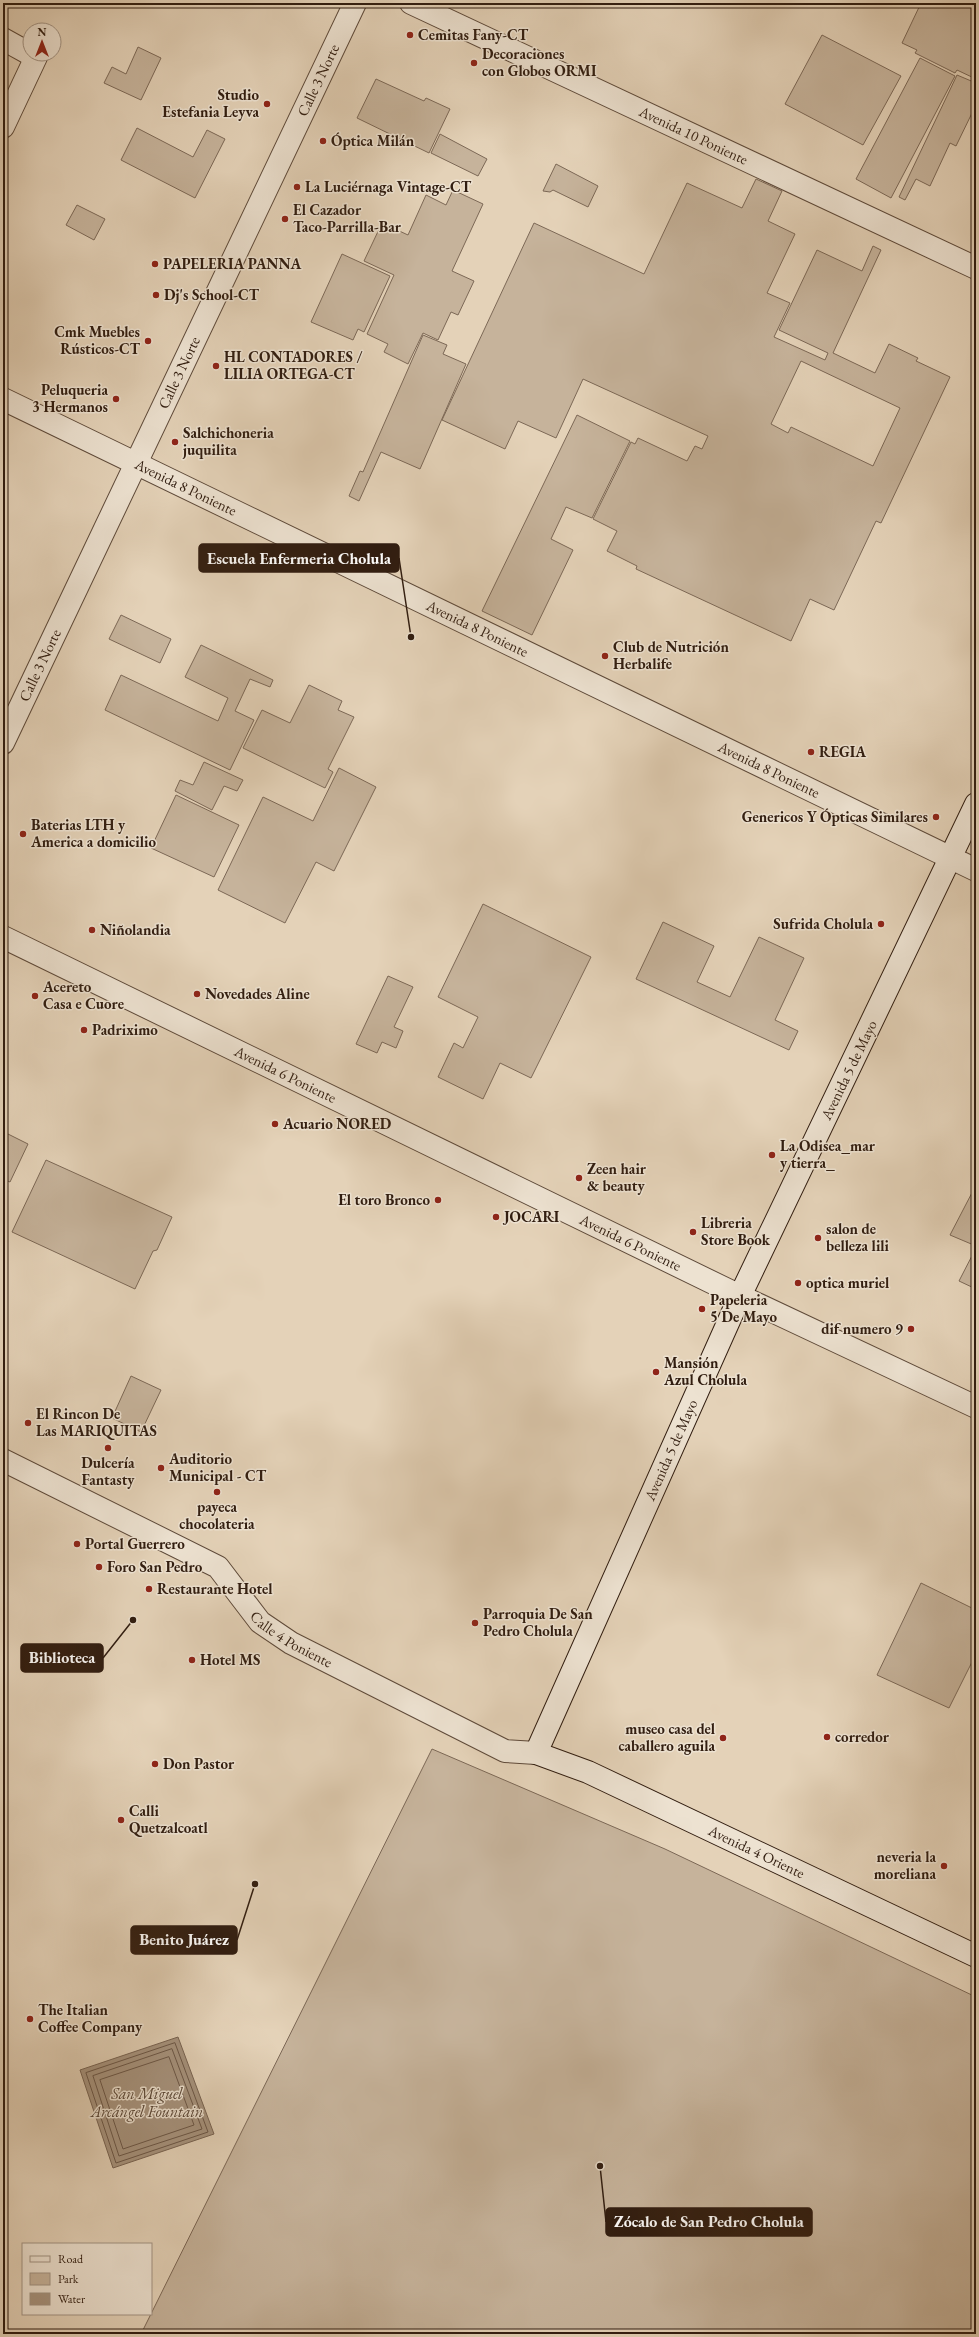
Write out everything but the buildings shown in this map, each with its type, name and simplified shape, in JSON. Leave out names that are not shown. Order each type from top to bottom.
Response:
[{"type":"street","name":"Calle 3 Norte","points":[[3,743],[355,3]]},
{"type":"street","name":"Avenida 10 Poniente","points":[[412,3],[976,268]]},
{"type":"street","points":[[3,39],[22,50]]},
{"type":"street","points":[[3,127],[34,62]]},
{"type":"street","name":"Avenida 8 Poniente","points":[[3,399],[976,870]]},
{"type":"street","name":"Avenida 5 de Mayo","points":[[536,1753],[740,1296],[976,804]]},
{"type":"street","name":"Avenida 6 Poniente","points":[[3,937],[740,1296],[976,1407]]},
{"type":"street","name":"Calle 4 Poniente","points":[[3,1460],[218,1567],[260,1622],[291,1643],[505,1751],[536,1753]]},
{"type":"street","name":"Avenida 4 Oriente","points":[[536,1753],[588,1772],[976,1956]]},
{"type":"green space","points":[[921,3],[976,3],[976,79],[957,70],[955,73],[915,53],[917,50],[902,43]]},
{"type":"green space","points":[[822,35],[901,76],[863,145],[785,104]]},
{"type":"green space","points":[[138,47],[161,58],[141,100],[104,83],[112,67],[126,74]]},
{"type":"green space","points":[[920,58],[955,76],[891,198],[856,179]]},
{"type":"green space","points":[[957,75],[976,83],[976,112],[973,111],[956,146],[950,143],[930,186],[916,179],[905,200],[899,197]]},
{"type":"green space","points":[[376,79],[424,101],[426,98],[450,109],[429,153],[357,118]]},
{"type":"green space","points":[[137,128],[193,157],[207,130],[225,139],[195,198],[121,160]]},
{"type":"green space","points":[[440,134],[487,159],[478,176],[431,153]]},
{"type":"green space","points":[[556,164],[598,186],[588,207],[553,190],[550,192],[543,191]]},
{"type":"green space","points":[[756,179],[782,191],[768,221],[795,234],[767,293],[790,303],[774,337],[825,360],[828,353],[779,330],[817,250],[862,271],[873,246],[881,250],[833,353],[875,373],[889,344],[918,358],[916,361],[950,377],[881,523],[876,521],[834,610],[810,599],[791,641],[636,569],[637,566],[607,551],[617,531],[593,519],[631,442],[635,444],[638,438],[687,461],[695,446],[702,449],[708,436],[583,379],[556,438],[518,421],[505,449],[442,420],[534,223],[644,274],[687,183],[742,208]],"holes":[[[801,361],[900,408],[873,466],[791,427],[788,433],[771,424]]]},
{"type":"green space","points":[[453,190],[483,204],[452,271],[474,281],[458,315],[451,312],[438,340],[423,333],[408,364],[384,352],[388,344],[367,334],[394,275],[364,261],[382,223],[408,235],[426,195],[446,205]]},
{"type":"green space","points":[[77,205],[105,219],[94,240],[66,225]]},
{"type":"green space","points":[[342,254],[390,276],[364,332],[358,329],[353,340],[311,322]]},
{"type":"green space","points":[[423,335],[447,345],[443,354],[466,364],[420,469],[381,452],[359,501],[349,496],[360,471],[363,472]]},
{"type":"green space","points":[[577,415],[630,441],[592,518],[566,507],[551,539],[573,550],[532,635],[482,611]]},
{"type":"green space","points":[[121,615],[171,639],[160,663],[109,639]]},
{"type":"green space","points":[[201,645],[273,680],[270,687],[250,679],[235,711],[254,720],[230,770],[105,710],[121,675],[218,721],[228,698],[185,677]]},
{"type":"green space","points":[[309,685],[342,701],[338,710],[354,717],[328,769],[333,772],[325,788],[243,748],[262,710],[290,723]]},
{"type":"green space","points":[[204,762],[243,780],[237,791],[224,786],[212,810],[175,791],[180,780],[193,785]]},
{"type":"green space","points":[[339,768],[376,787],[334,871],[316,862],[285,923],[218,890],[263,797],[313,821]]},
{"type":"green space","points":[[176,795],[239,825],[214,877],[151,848]]},
{"type":"green space","points":[[483,904],[591,957],[531,1078],[500,1063],[483,1099],[438,1077],[454,1043],[463,1048],[478,1017],[438,997]]},
{"type":"green space","points":[[663,922],[714,946],[697,982],[730,997],[759,937],[804,958],[775,1020],[798,1031],[789,1050],[636,979]]},
{"type":"green space","points":[[388,976],[413,987],[394,1027],[403,1031],[396,1048],[382,1042],[377,1053],[356,1044]]},
{"type":"green space","points":[[4,1132],[28,1144],[10,1182],[3,1179]]},
{"type":"green space","points":[[46,1160],[172,1217],[157,1250],[153,1251],[135,1289],[12,1232]]},
{"type":"green space","points":[[976,1185],[976,1246],[950,1235]]},
{"type":"green space","points":[[976,1248],[976,1289],[959,1281]]},
{"type":"green space","points":[[131,1376],[161,1390],[141,1432],[112,1418]]},
{"type":"green space","points":[[921,1583],[976,1610],[976,1654],[949,1708],[877,1675]]},
{"type":"green space","points":[[432,1749],[665,1849],[976,1997],[976,2334],[141,2334],[150,2315],[152,2315],[152,2312]]},
{"type":"water","name":"San Miguel Arcángel Fountain","points":[[178,2037],[214,2134],[113,2168],[80,2070]]},
{"type":"place","name":"Cemitas Fany-CT","points":[[410,35]]},
{"type":"place","name":"Decoraciones con Globos ORMI","points":[[474,63]]},
{"type":"place","name":"Studio Estefania Leyva","points":[[267,104]]},
{"type":"place","name":"Óptica Milán","points":[[323,141]]},
{"type":"place","name":"La Luciérnaga Vintage-CT","points":[[297,187]]},
{"type":"place","name":"El Cazador Taco-Parrilla-Bar","points":[[285,219]]},
{"type":"place","name":"PAPELERIA PANNA","points":[[155,264]]},
{"type":"place","name":"Dj's School-CT","points":[[156,295]]},
{"type":"place","name":"Cmk Muebles Rústicos-CT","points":[[148,341]]},
{"type":"place","name":"HL CONTADORES / LILIA ORTEGA-CT","points":[[216,366]]},
{"type":"place","name":"Peluqueria 3 Hermanos","points":[[116,399]]},
{"type":"place","name":"Salchichoneria juquilita","points":[[175,442]]},
{"type":"place","name":"Escuela Enfermeria Cholula","points":[[411,637]]},
{"type":"place","name":"Club de Nutrición Herbalife","points":[[605,656]]},
{"type":"place","name":"REGIA","points":[[811,752]]},
{"type":"place","name":"Genericos Y Ópticas Similares","points":[[936,817]]},
{"type":"place","name":"Baterias LTH y America a domicilio","points":[[23,834]]},
{"type":"place","name":"Sufrida Cholula","points":[[881,924]]},
{"type":"place","name":"Niñolandia","points":[[92,930]]},
{"type":"place","name":"Novedades Aline","points":[[197,994]]},
{"type":"place","name":"Acereto Casa e Cuore","points":[[35,996]]},
{"type":"place","name":"Padriximo","points":[[84,1030]]},
{"type":"place","name":"Acuario NORED","points":[[275,1124]]},
{"type":"place","name":"La Odisea_mar y tierra_","points":[[772,1155]]},
{"type":"place","name":"Zeen hair & beauty","points":[[579,1178]]},
{"type":"place","name":"El toro Bronco","points":[[438,1200]]},
{"type":"place","name":"JOCARI","points":[[496,1217]]},
{"type":"place","name":"Libreria Store Book","points":[[693,1232]]},
{"type":"place","name":"salon de belleza lili","points":[[818,1238]]},
{"type":"place","name":"optica muriel","points":[[798,1283]]},
{"type":"place","name":"Papeleria 5 De Mayo","points":[[702,1309]]},
{"type":"place","name":"dif numero 9","points":[[911,1329]]},
{"type":"place","name":"Mansión Azul Cholula","points":[[656,1372]]},
{"type":"place","name":"El Rincon De Las MARIQUITAS","points":[[28,1423]]},
{"type":"place","name":"Dulcería Fantasty","points":[[108,1448]]},
{"type":"place","name":"Auditorio Municipal - CT","points":[[161,1468]]},
{"type":"place","name":"payeca chocolateria","points":[[217,1492]]},
{"type":"place","name":"Portal Guerrero","points":[[77,1544]]},
{"type":"place","name":"Foro San Pedro","points":[[99,1567]]},
{"type":"place","name":"Restaurante Hotel","points":[[149,1589]]},
{"type":"place","name":"Biblioteca","points":[[133,1620]]},
{"type":"place","name":"Parroquia De San Pedro Cholula","points":[[475,1623]]},
{"type":"place","name":"Hotel MS","points":[[192,1660]]},
{"type":"place","name":"corredor","points":[[827,1737]]},
{"type":"place","name":"museo casa del caballero aguila","points":[[723,1738]]},
{"type":"place","name":"Don Pastor","points":[[155,1764]]},
{"type":"place","name":"Calli Quetzalcoatl","points":[[121,1820]]},
{"type":"place","name":"neveria la moreliana","points":[[944,1866]]},
{"type":"place","name":"Benito Juárez","points":[[255,1884]]},
{"type":"place","name":"The Italian Coffee Company","points":[[30,2019]]},
{"type":"place","name":"Zócalo de San Pedro Cholula","points":[[600,2166]]}]
